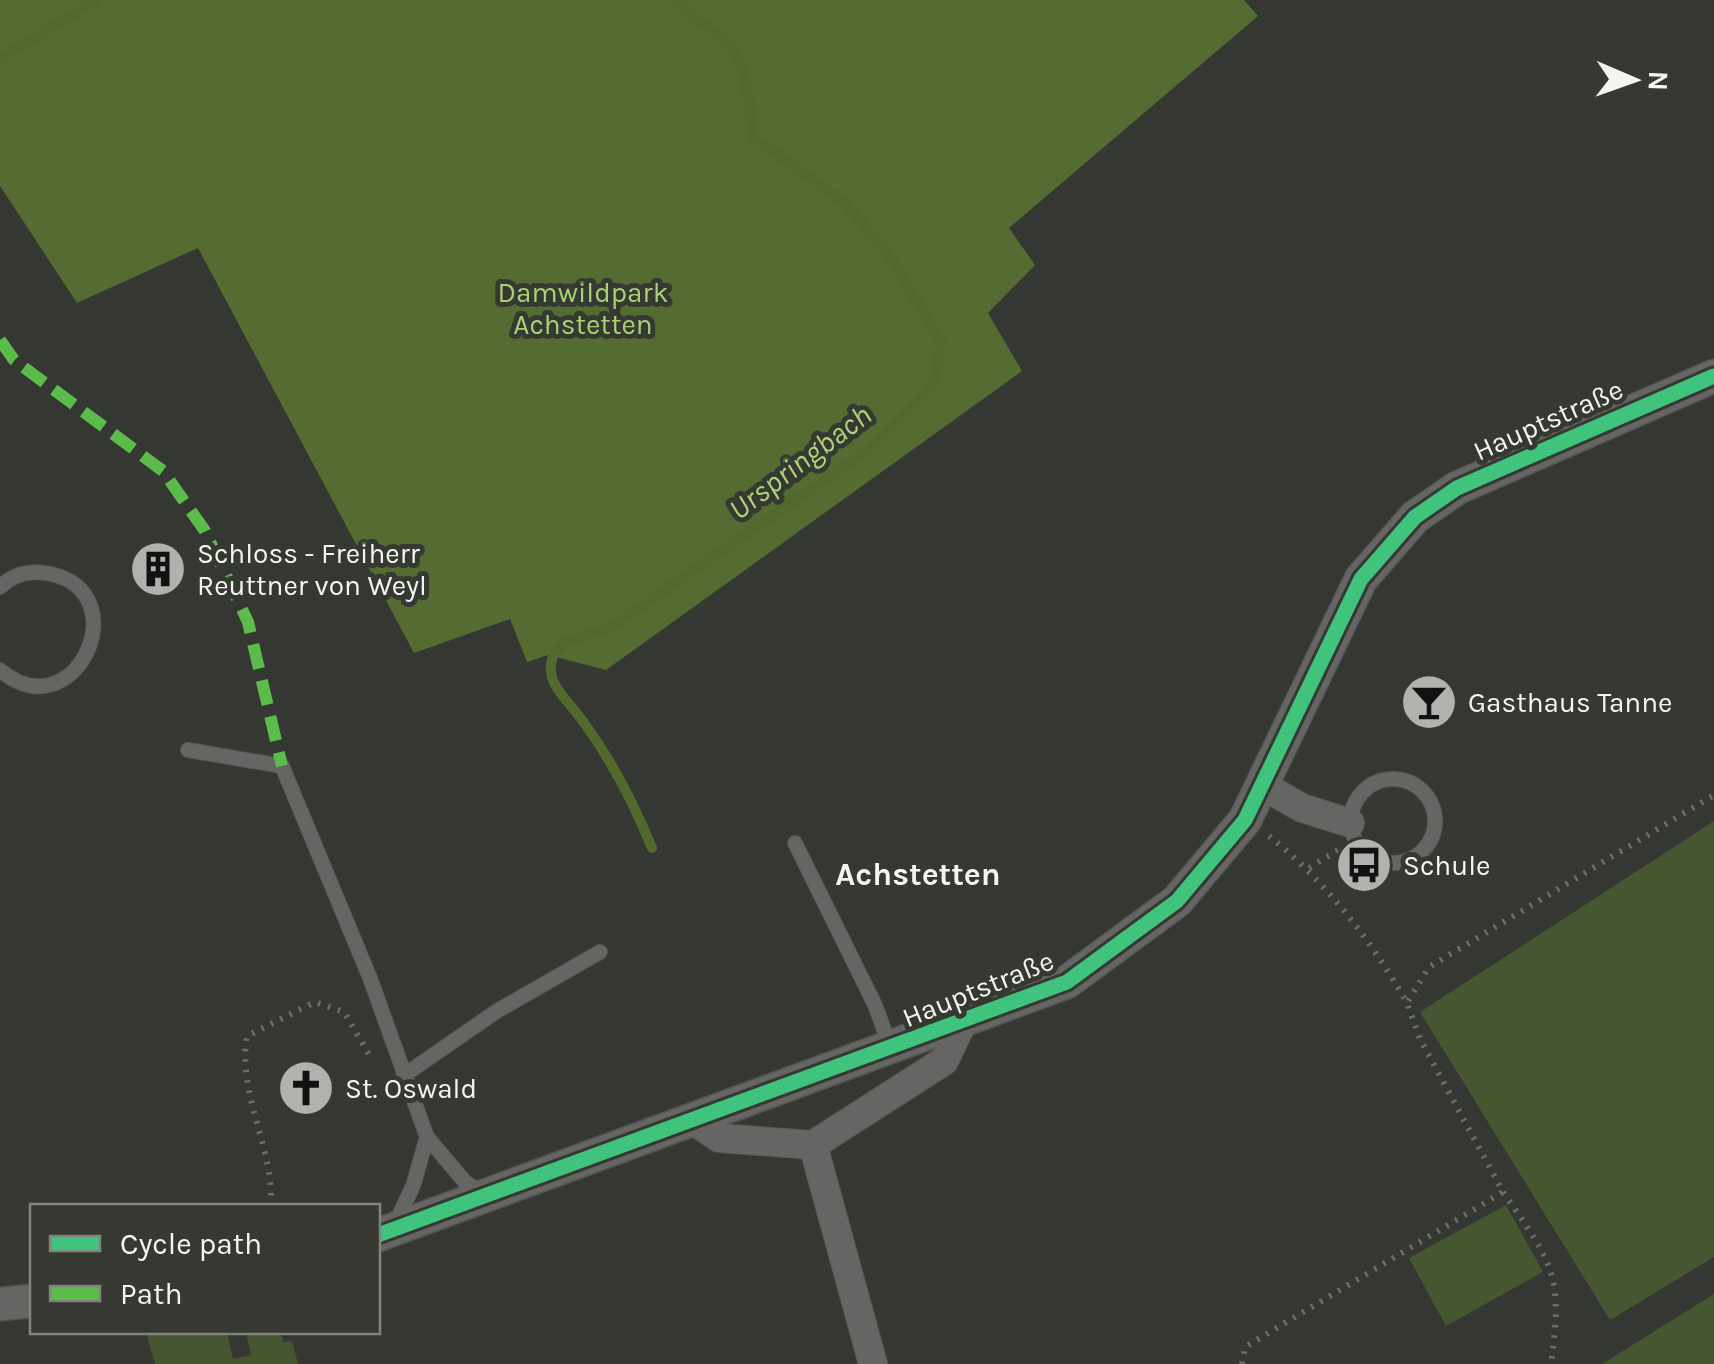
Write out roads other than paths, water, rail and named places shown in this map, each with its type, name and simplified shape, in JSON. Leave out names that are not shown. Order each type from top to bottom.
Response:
[{"type":"street","name":"Hauptstraße","points":[[385,1233],[962,1024],[1067,982],[1128,942],[1177,901],[1246,820],[1362,579],[1415,517],[1457,488],[1714,376]]},
{"type":"street","points":[[1262,785],[1302,808],[1350,824]]},
{"type":"street","points":[[694,1121],[719,1138],[813,1145],[944,1062],[962,1024]]},
{"type":"street","points":[[813,1145],[870,1361]]},
{"type":"street","points":[[0,1304],[30,1301]]},
{"type":"lane","points":[[0,587],[24,573],[57,575],[87,600],[93,619],[88,655],[76,671],[59,681],[28,684],[0,670]]},
{"type":"lane","points":[[188,750],[282,766],[370,978],[427,1137],[465,1182],[487,1196]]},
{"type":"lane","points":[[1403,779],[1426,793],[1436,816],[1431,842],[1412,860],[1387,864],[1360,848],[1350,824],[1357,798],[1377,782],[1403,779]]},
{"type":"lane","name":"Hauptstraße","points":[[796,843],[875,1006],[891,1050]]},
{"type":"lane","points":[[403,1076],[496,1010],[600,952]]},
{"type":"lane","points":[[385,1233],[413,1186],[427,1137]]},
{"type":"waterway","points":[[0,59],[96,0]]},
{"type":"waterway","name":"Urspringbach","points":[[652,848],[609,760],[555,684],[551,671],[554,655],[573,639],[607,630],[868,450],[934,384],[941,341],[889,256],[845,203],[752,136],[746,85],[732,50],[676,0]]},
{"type":"place","name":"Schloss - Freiherr Reuttner von Weyl","points":[[158,569]]},
{"type":"place","name":"Gasthaus Tanne","points":[[1429,702]]},
{"type":"place","name":"Schule","points":[[1364,865]]},
{"type":"place","name":"St. Oswald","points":[[306,1088]]},
{"type":"district","name":"Achstetten","points":[[918,874]]},
{"type":"park label","name":"Damwildpark Achstetten","points":[[583,308]]}]
